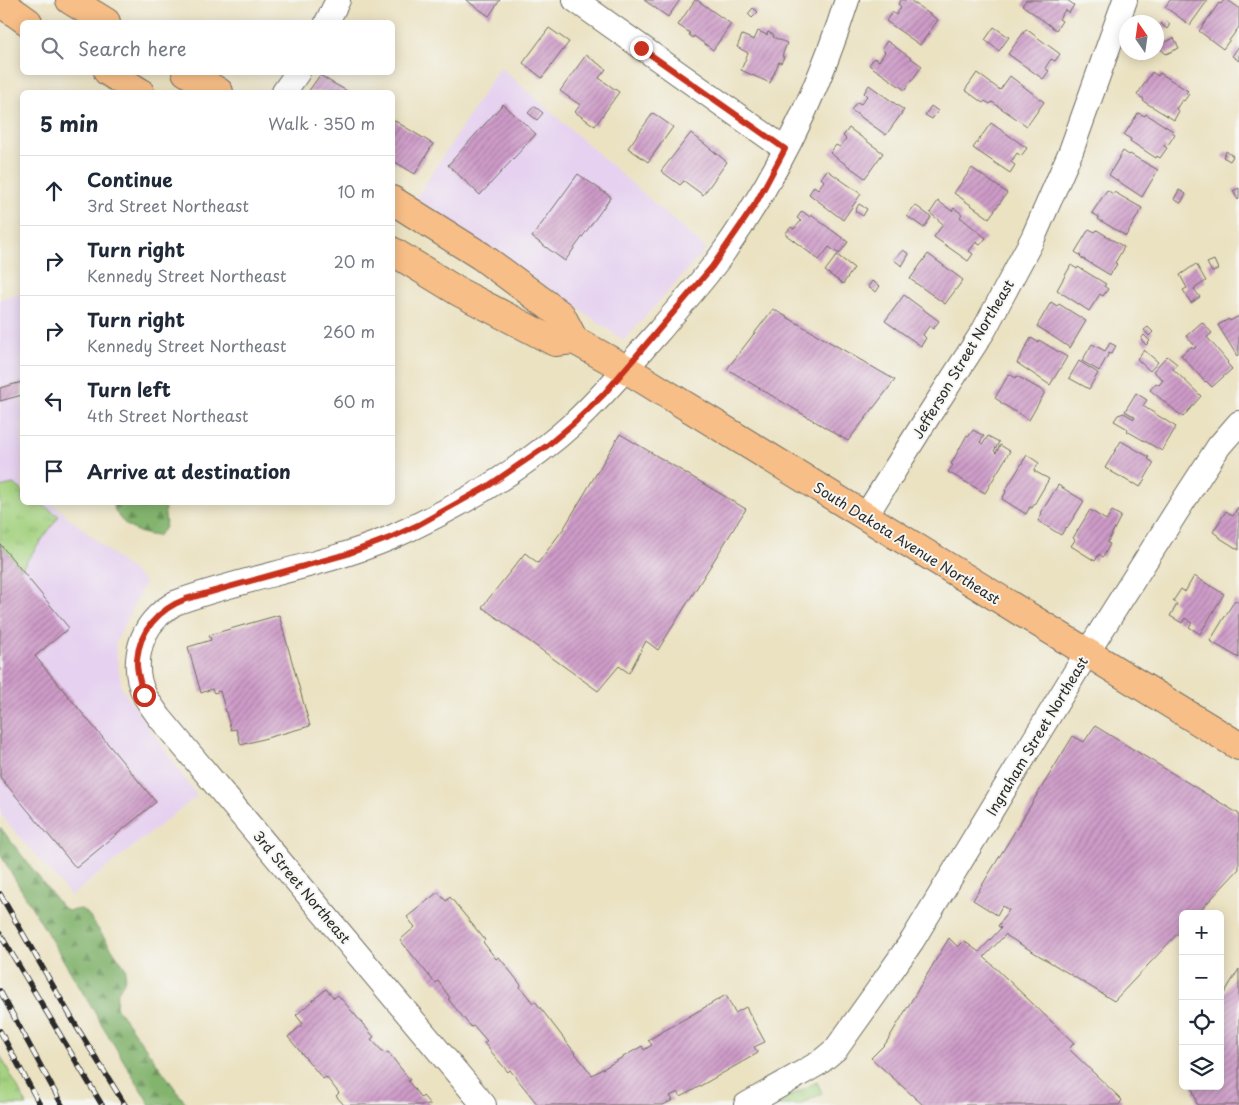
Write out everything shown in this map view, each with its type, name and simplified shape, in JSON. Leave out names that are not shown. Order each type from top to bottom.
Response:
[{"type":"main road","points":[[70,0],[103,20]]},
{"type":"main road","points":[[0,2],[25,20]]},
{"type":"main road","points":[[113,75],[137,90]]},
{"type":"main road","points":[[191,75],[216,90]]},
{"type":"main road","points":[[395,202],[481,256],[561,315],[574,340]]},
{"type":"main road","name":"South Dakota Avenue Northeast","points":[[395,253],[459,292],[555,342],[574,340],[626,369],[1239,746]]},
{"type":"street","points":[[328,20],[338,0]]},
{"type":"street","points":[[575,0],[785,149]]},
{"type":"street","points":[[626,369],[719,258],[756,203],[812,94],[837,33],[847,0]]},
{"type":"street","name":"Jefferson Street Northeast","points":[[865,517],[984,330],[1033,238],[1071,151],[1115,23],[1125,0]]},
{"type":"street","points":[[285,90],[296,75]]},
{"type":"street","name":"3rd Street Northeast","points":[[484,1105],[160,718],[144,695],[137,661],[141,641],[151,623],[158,615],[175,603],[347,554],[418,525],[488,486],[548,445],[590,408],[626,369]]},
{"type":"street","name":"Ingraham Street Northeast","points":[[746,1105],[819,1063],[836,1049],[912,941],[1087,653],[1213,455],[1239,423]]},
{"type":"shaded area","points":[[500,67],[706,249],[624,340],[416,198]]},
{"type":"shaded area","points":[[20,294],[20,505],[54,505],[145,582],[115,644],[122,689],[197,796],[71,896],[0,814],[0,299]]},
{"type":"green space","points":[[13,484],[20,489],[20,505],[43,505],[59,516],[21,569],[0,544],[0,487]]},
{"type":"green space","points":[[113,505],[166,505],[166,524],[162,532],[157,536],[149,535],[129,527]]},
{"type":"green space","points":[[0,827],[61,906],[68,911],[81,909],[87,913],[126,969],[124,982],[117,994],[116,1007],[187,1105],[150,1105],[0,854]]},
{"type":"green space","points":[[0,1055],[27,1105],[2,1105],[0,1101]]},
{"type":"green space","points":[[817,1082],[822,1093],[800,1105],[766,1105],[782,1096],[790,1096]]},
{"type":"building","points":[[466,0],[500,0],[489,16]]},
{"type":"building","points":[[644,0],[680,0],[668,17]]},
{"type":"building","points":[[695,0],[731,24],[713,50],[694,36],[693,38],[689,35],[690,33],[678,25]]},
{"type":"building","points":[[901,0],[910,0],[938,20],[920,45],[886,21],[892,12],[896,15],[901,7],[898,4]]},
{"type":"building","points":[[1026,0],[1067,0],[1074,5],[1069,13],[1065,10],[1059,19],[1062,21],[1056,30],[1022,5]]},
{"type":"building","points":[[1170,0],[1208,0],[1190,25],[1165,7]]},
{"type":"building","points":[[1224,0],[1228,0],[1239,8],[1239,27],[1223,49],[1199,31],[1219,3],[1221,4]]},
{"type":"building","points":[[753,8],[758,12],[752,18],[748,14]]},
{"type":"building","points":[[1164,21],[1170,24],[1167,29],[1164,26]]},
{"type":"building","points":[[994,27],[1009,37],[999,51],[985,40]]},
{"type":"building","points":[[549,28],[569,42],[542,78],[523,63]]},
{"type":"building","points":[[1026,29],[1060,54],[1055,61],[1051,59],[1045,68],[1049,71],[1043,79],[1008,54]]},
{"type":"building","points":[[758,31],[767,35],[768,32],[774,35],[773,37],[787,43],[782,56],[784,57],[781,63],[779,62],[770,83],[741,70],[748,53],[737,47],[742,35],[754,40]]},
{"type":"building","points":[[1174,38],[1179,48],[1166,54],[1164,52],[1164,43]]},
{"type":"building","points":[[887,41],[922,66],[905,90],[869,65],[874,58],[879,61],[885,52],[882,49]]},
{"type":"building","points":[[1239,46],[1239,61],[1232,56]]},
{"type":"building","points":[[586,55],[606,69],[599,78],[619,92],[595,126],[575,112],[580,105],[560,91]]},
{"type":"building","points":[[1152,72],[1158,76],[1160,73],[1188,91],[1186,93],[1189,94],[1176,109],[1179,111],[1174,120],[1143,101],[1144,99],[1137,95]]},
{"type":"building","points":[[977,73],[1000,90],[1010,76],[1044,102],[1027,126],[992,102],[990,104],[985,101],[983,103],[965,90]]},
{"type":"building","points":[[320,75],[345,90],[309,90]]},
{"type":"building","points":[[869,85],[904,110],[886,135],[851,110],[857,102],[861,104],[867,96],[864,93]]},
{"type":"building","points":[[503,104],[536,134],[480,195],[448,165]]},
{"type":"building","points":[[534,106],[543,113],[537,120],[528,113]]},
{"type":"building","points":[[931,106],[938,111],[932,119],[925,115]]},
{"type":"building","points":[[653,113],[673,127],[648,162],[628,148]]},
{"type":"building","points":[[1138,113],[1145,116],[1146,114],[1175,134],[1168,145],[1165,144],[1164,146],[1167,148],[1160,158],[1157,156],[1156,158],[1124,135]]},
{"type":"building","points":[[395,121],[433,144],[415,174],[395,162]]},
{"type":"building","points":[[991,123],[1027,148],[1021,156],[1017,153],[1011,162],[1015,165],[1010,173],[973,148]]},
{"type":"building","points":[[849,128],[883,153],[865,178],[830,153],[836,145],[840,147],[846,139],[843,136]]},
{"type":"building","points":[[691,133],[727,162],[703,195],[684,181],[680,185],[661,171]]},
{"type":"building","points":[[1123,151],[1158,170],[1142,197],[1109,175]]},
{"type":"building","points":[[1226,151],[1233,156],[1230,161],[1223,157]]},
{"type":"building","points":[[972,168],[1007,193],[989,218],[954,193]]},
{"type":"building","points":[[827,170],[861,194],[843,220],[809,194],[814,186],[818,189],[824,181],[821,178]]},
{"type":"building","points":[[578,174],[611,197],[565,261],[532,237]]},
{"type":"building","points":[[1239,188],[1239,199],[1238,200],[1233,191]]},
{"type":"building","points":[[1107,190],[1142,208],[1126,236],[1098,219],[1099,217],[1092,213]]},
{"type":"building","points":[[1179,190],[1186,194],[1181,203],[1174,199]]},
{"type":"building","points":[[938,201],[952,211],[954,208],[962,214],[960,217],[986,238],[980,245],[976,242],[969,251],[973,254],[968,261],[934,237],[943,224],[930,213]]},
{"type":"building","points":[[859,204],[867,209],[863,216],[855,211]]},
{"type":"building","points":[[915,205],[931,217],[924,228],[907,216]]},
{"type":"building","points":[[802,211],[810,217],[811,215],[848,242],[839,254],[829,247],[819,260],[785,234],[791,227],[794,229],[801,221],[797,218]]},
{"type":"building","points":[[1089,229],[1095,232],[1097,230],[1124,247],[1110,275],[1075,252]]},
{"type":"building","points":[[903,250],[909,254],[902,266],[894,260]]},
{"type":"building","points":[[928,254],[963,280],[945,304],[910,279]]},
{"type":"building","points":[[837,255],[854,268],[843,284],[825,271]]},
{"type":"building","points":[[1214,260],[1218,269],[1212,272],[1207,263]]},
{"type":"building","points":[[1196,264],[1206,281],[1194,289],[1200,297],[1191,303],[1183,290],[1187,288],[1180,275]]},
{"type":"building","points":[[1071,265],[1077,269],[1078,267],[1106,284],[1104,286],[1108,289],[1103,296],[1100,294],[1089,311],[1057,290]]},
{"type":"building","points":[[872,281],[880,286],[876,292],[868,287]]},
{"type":"building","points":[[904,295],[939,321],[933,329],[929,326],[923,335],[926,338],[921,346],[885,321]]},
{"type":"building","points":[[1051,302],[1057,306],[1059,304],[1086,321],[1070,348],[1037,326]]},
{"type":"building","points":[[773,309],[895,380],[848,441],[727,369]]},
{"type":"building","points":[[1239,316],[1239,354],[1237,356],[1218,325]]},
{"type":"building","points":[[1202,322],[1212,333],[1207,337],[1232,369],[1212,387],[1205,382],[1181,355],[1191,347],[1194,349],[1196,347],[1186,336]]},
{"type":"building","points":[[1148,327],[1153,332],[1149,336],[1144,330]]},
{"type":"building","points":[[1144,335],[1150,341],[1146,345],[1141,339]]},
{"type":"building","points":[[1031,338],[1038,342],[1039,340],[1067,357],[1050,385],[1017,363]]},
{"type":"building","points":[[1110,343],[1116,346],[1111,354],[1109,353],[1099,371],[1082,361],[1092,344],[1105,351]]},
{"type":"building","points":[[1144,350],[1158,362],[1150,371],[1137,359]]},
{"type":"building","points":[[1167,356],[1177,364],[1173,369],[1201,396],[1183,417],[1150,390],[1156,383],[1159,385],[1163,380],[1153,371]]},
{"type":"building","points":[[1079,361],[1098,373],[1089,389],[1069,378]]},
{"type":"building","points":[[1009,374],[1016,378],[1017,376],[1045,392],[1029,420],[995,398]]},
{"type":"building","points":[[20,383],[20,396],[0,401],[0,388]]},
{"type":"building","points":[[1136,393],[1147,400],[1143,406],[1176,427],[1162,451],[1127,431],[1128,429],[1114,421],[1118,415],[1124,413],[1134,419],[1135,417],[1125,411]]},
{"type":"building","points":[[973,430],[984,436],[980,442],[983,444],[988,436],[999,442],[994,451],[996,453],[1000,445],[1010,451],[985,493],[948,472],[967,435],[969,436]]},
{"type":"building","points":[[620,434],[746,509],[658,650],[646,641],[629,673],[619,666],[598,691],[482,607],[525,553],[538,563],[564,528]]},
{"type":"building","points":[[1121,441],[1149,457],[1148,459],[1154,463],[1140,487],[1105,468]]},
{"type":"building","points":[[1027,455],[1039,463],[1034,471],[1049,479],[1032,508],[1030,507],[1026,514],[1002,499]]},
{"type":"building","points":[[1058,485],[1084,501],[1061,535],[1038,521]]},
{"type":"building","points":[[1238,507],[1239,550],[1213,532],[1226,511],[1233,516]]},
{"type":"building","points":[[1090,510],[1106,520],[1112,511],[1121,516],[1107,543],[1110,544],[1103,557],[1099,554],[1095,561],[1071,546],[1075,540],[1073,538]]},
{"type":"building","points":[[0,544],[69,628],[35,656],[156,802],[76,868],[0,777]]},
{"type":"building","points":[[1194,576],[1224,594],[1200,634],[1189,627],[1192,623],[1185,618],[1182,623],[1170,616],[1177,604],[1173,601],[1181,589],[1185,592]]},
{"type":"building","points":[[1235,600],[1239,603],[1239,658],[1210,641]]},
{"type":"building","points":[[279,615],[310,726],[241,745],[236,729],[231,730],[220,691],[214,693],[212,689],[201,693],[188,647],[211,640],[209,635]]},
{"type":"building","points":[[1095,726],[1239,814],[1239,869],[1201,910],[1179,910],[1179,932],[1114,1001],[1006,934],[984,957],[1074,1043],[1069,1049],[1122,1100],[1119,1105],[923,1105],[871,1058],[886,1043],[949,938],[958,947],[964,941],[979,952],[1001,928],[998,926],[1009,910],[1002,906],[997,915],[973,900],[1073,736],[1084,742]]},
{"type":"building","points":[[438,892],[446,901],[450,897],[485,940],[483,942],[496,959],[499,957],[521,985],[520,987],[533,1003],[535,1001],[592,1075],[642,1046],[644,1050],[652,1045],[648,1040],[726,995],[735,1013],[746,1007],[765,1042],[754,1047],[758,1053],[681,1097],[678,1092],[670,1096],[673,1100],[663,1105],[538,1105],[510,1070],[508,1072],[484,1043],[487,1041],[474,1026],[471,1027],[448,999],[450,998],[438,981],[435,983],[400,940],[415,927],[407,917]]},
{"type":"building","points":[[1239,969],[1239,1105],[1197,1105],[1193,1090],[1224,1090],[1224,993]]},
{"type":"building","points":[[326,989],[334,998],[338,995],[374,1037],[371,1039],[385,1054],[388,1052],[410,1080],[408,1081],[421,1098],[423,1096],[431,1105],[344,1105],[336,1096],[339,1093],[326,1077],[323,1079],[288,1037],[303,1024],[296,1015]]},
{"type":"railway","points":[[0,894],[78,1029],[125,1105]]},
{"type":"railway","points":[[0,934],[102,1105]]},
{"type":"railway","points":[[0,991],[62,1105]]},
{"type":"railway","points":[[0,1031],[40,1105]]},
{"type":"route","points":[[144,695],[137,661],[141,641],[158,615],[175,603],[186,599],[347,554],[375,544],[418,525],[488,486],[548,445],[590,408],[626,369],[712,267],[756,203],[785,149],[641,48]]}]
